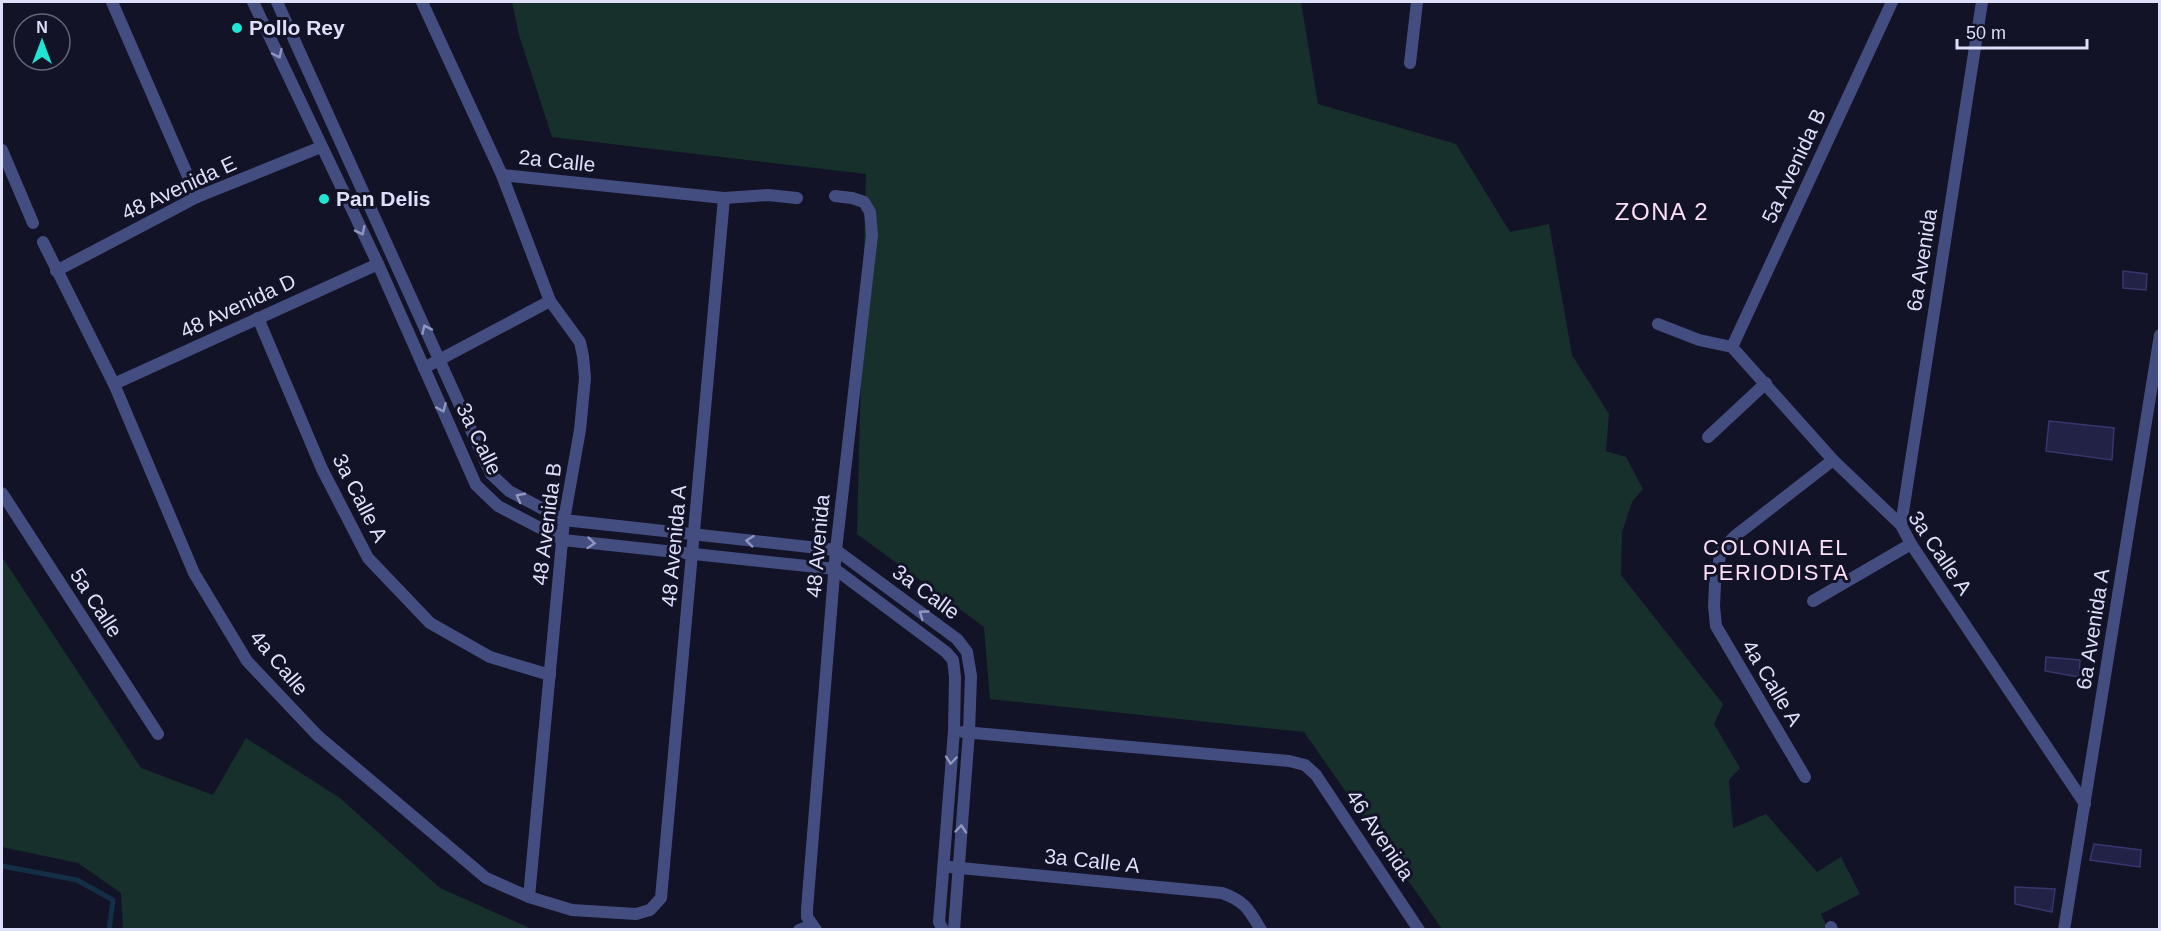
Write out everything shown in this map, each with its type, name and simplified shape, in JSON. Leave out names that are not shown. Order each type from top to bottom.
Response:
[{"type":"street","points":[[111,2],[197,197]]},
{"type":"street","name":"3a Calle","points":[[253,2],[378,264],[476,484],[498,506],[562,540],[835,569],[946,651],[953,660],[954,731],[939,922],[943,930]]},
{"type":"street","name":"3a Calle","points":[[277,2],[491,474],[509,491],[564,520],[836,550],[957,639],[967,652],[971,676],[969,732],[954,930]]},
{"type":"street","name":"2a Calle","points":[[422,2],[502,175],[724,198],[768,195],[797,198]]},
{"type":"street","points":[[1410,63],[1417,2]]},
{"type":"street","name":"5a Avenida B","points":[[1732,347],[1892,2]]},
{"type":"street","name":"6a Avenida","points":[[1901,525],[1982,2]]},
{"type":"street","name":"48 Avenida E","points":[[56,271],[197,197],[321,147]]},
{"type":"street","points":[[2,150],[33,224]]},
{"type":"street","name":"48 Avenida B","points":[[502,175],[550,301],[580,342],[585,378],[580,430],[564,520],[529,897]]},
{"type":"street","name":"48 Avenida","points":[[814,927],[807,917],[807,909],[836,550],[872,235],[870,212],[864,202],[835,196]]},
{"type":"street","name":"48 Avenida A","points":[[661,898],[724,198]]},
{"type":"street","name":"4a Calle","points":[[44,242],[56,271],[114,384],[194,573],[247,661],[318,736],[486,878],[529,897],[572,910],[636,914],[650,910],[661,898]]},
{"type":"street","name":"48 Avenida D","points":[[114,384],[378,264]]},
{"type":"street","points":[[424,368],[550,301]]},
{"type":"street","name":"3a Calle A","points":[[258,318],[322,469],[368,558],[430,623],[490,657],[550,675]]},
{"type":"street","points":[[1658,324],[1699,340],[1732,347]]},
{"type":"street","name":"6a Avenida A","points":[[2064,930],[2160,335]]},
{"type":"street","name":"3a Calle A","points":[[1732,347],[1833,460],[1901,525],[1911,544],[2085,804]]},
{"type":"street","points":[[1708,437],[1766,383]]},
{"type":"street","name":"4a Calle A","points":[[1805,777],[1716,626],[1714,584],[1721,550],[1735,536],[1833,460]]},
{"type":"street","name":"5a Calle","points":[[2,493],[158,734]]},
{"type":"street","points":[[1813,601],[1911,544]]},
{"type":"street","points":[[954,731],[969,732]]},
{"type":"street","name":"46 Avenida","points":[[969,732],[1289,761],[1305,765],[1316,775],[1419,930]]},
{"type":"street","name":"3a Calle A","points":[[942,866],[1222,893],[1237,898],[1249,910],[1261,930]]},
{"type":"street","points":[[799,930],[814,927]]},
{"type":"green space","points":[[512,2],[1301,2],[1318,104],[1456,144],[1510,232],[1549,224],[1572,355],[1609,414],[1606,451],[1626,457],[1643,489],[1632,502],[1622,532],[1621,575],[1723,704],[1714,724],[1740,768],[1729,780],[1733,828],[1766,814],[1817,872],[1841,857],[1860,894],[1821,914],[1828,929],[1442,929],[1304,732],[990,699],[984,627],[857,534],[866,174],[552,137],[519,35]]},
{"type":"green space","points":[[2,557],[141,768],[213,795],[246,738],[340,798],[440,888],[532,929],[123,929],[121,893],[78,863],[2,847]]},
{"type":"building","points":[[2123,271],[2147,274],[2146,290],[2123,288]]},
{"type":"building","points":[[2049,421],[2114,428],[2112,460],[2046,451]]},
{"type":"building","points":[[2046,657],[2080,660],[2079,677],[2045,671]]},
{"type":"building","points":[[2094,844],[2141,850],[2140,867],[2090,860]]},
{"type":"building","points":[[2015,887],[2055,889],[2052,912],[2015,904]]},
{"type":"waterway","points":[[2,866],[77,880],[113,900],[109,930]]},
{"type":"place","name":"Pollo Rey","points":[[237,28]]},
{"type":"place","name":"Pan Delis","points":[[324,199]]},
{"type":"district","name":"ZONA 2","points":[[1662,212]]},
{"type":"district","name":"COLONIA EL PERIODISTA","points":[[1776,560]]}]
